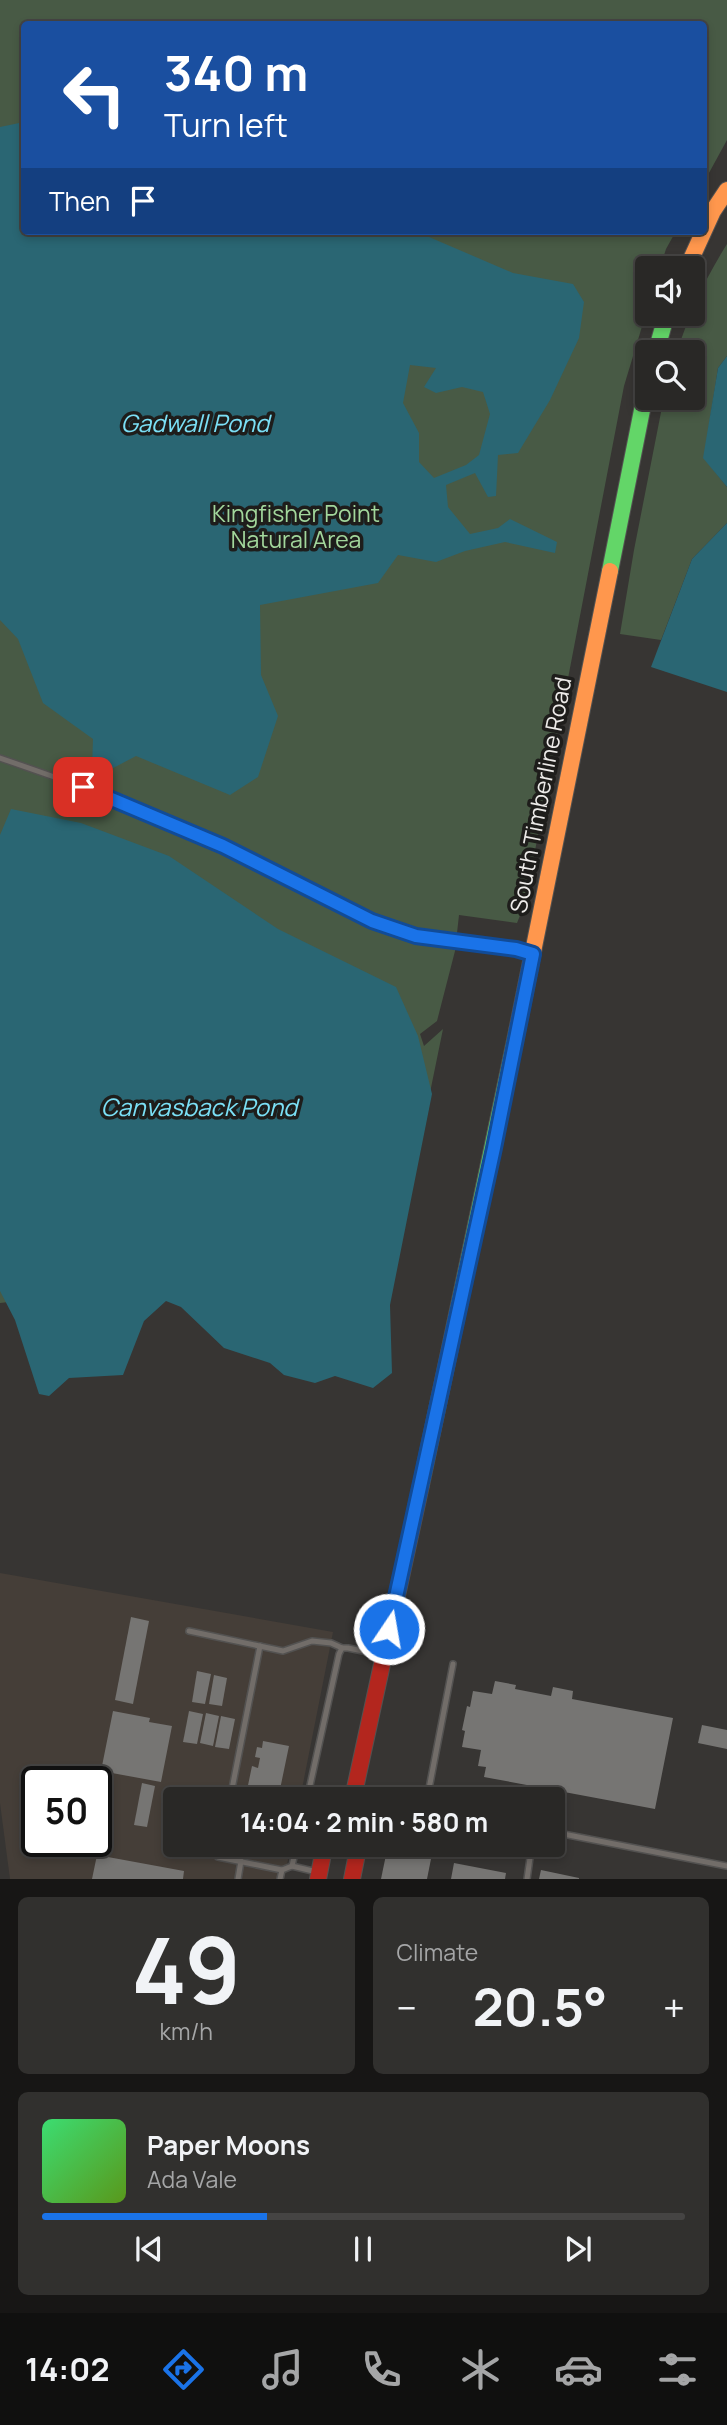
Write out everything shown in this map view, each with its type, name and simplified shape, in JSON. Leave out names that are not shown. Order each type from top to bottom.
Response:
[{"type":"main road","points":[[707,224],[727,190]]},
{"type":"main road","points":[[692,256],[702,235]]},
{"type":"main road","name":"South Timberline Road","points":[[354,1787],[491,1161],[642,410]]},
{"type":"main road","points":[[322,1877],[324,1857]]},
{"type":"main road","points":[[352,1879],[356,1857]]},
{"type":"lane","points":[[0,758],[83,787],[223,846],[372,921],[416,936],[516,949],[533,954]]},
{"type":"lane","points":[[189,1631],[283,1651],[312,1641],[384,1656]]},
{"type":"lane","points":[[232,1787],[260,1646]]},
{"type":"lane","points":[[310,1787],[342,1648]]},
{"type":"lane","points":[[428,1787],[453,1664]]},
{"type":"lane","points":[[565,1834],[727,1866]]},
{"type":"lane","points":[[218,1857],[282,1870],[292,1866],[322,1877]]},
{"type":"lane","points":[[292,1866],[294,1857]]},
{"type":"lane","points":[[527,1879],[530,1857]]},
{"type":"lane","points":[[238,1879],[241,1861]]},
{"type":"lane","points":[[279,1879],[282,1870]]},
{"type":"shaded area","points":[[0,1573],[333,1632],[302,1787],[163,1787],[163,1857],[289,1857],[284,1879],[10,1879],[0,1803]]},
{"type":"green space","name":"Kingfisher Point Natural Area","points":[[0,0],[727,0],[727,140],[707,177],[707,21],[21,21],[21,235],[674,235],[664,256],[635,256],[635,326],[642,326],[638,340],[635,340],[635,350],[624,386],[525,903],[517,923],[459,915],[455,951],[437,1021],[420,1034],[424,1046],[443,1029],[377,1352],[174,1283],[0,1303]]},
{"type":"green space","points":[[727,244],[727,356],[718,368],[704,458],[727,487],[727,523],[692,559],[661,640],[620,634],[661,410],[705,410],[705,340],[681,340],[686,326],[705,326],[705,284]]},
{"type":"water","name":"Gadwall Pond","points":[[21,123],[21,235],[424,235],[513,273],[573,284],[584,302],[579,338],[550,400],[518,453],[498,455],[496,496],[488,497],[475,473],[446,485],[448,507],[470,534],[498,528],[510,519],[557,542],[555,553],[505,542],[465,551],[436,562],[398,555],[378,583],[260,605],[261,675],[278,716],[258,777],[230,795],[136,756],[100,775],[92,768],[93,739],[43,703],[18,639],[0,620],[0,127]],"holes":[[[410,365],[436,368],[424,387],[436,393],[462,387],[483,392],[490,414],[479,455],[466,465],[434,478],[419,462],[419,433],[403,403]]]},
{"type":"water","points":[[727,356],[727,487],[703,458],[718,368]]},
{"type":"water","points":[[727,523],[727,692],[651,667],[692,559]]},
{"type":"water","name":"Canvasback Pond","points":[[11,809],[81,823],[169,856],[278,929],[396,987],[418,1036],[432,1094],[390,1305],[392,1373],[373,1388],[335,1376],[315,1383],[284,1375],[270,1363],[224,1348],[181,1307],[166,1301],[144,1321],[123,1375],[69,1378],[49,1396],[39,1394],[15,1320],[0,1291],[0,835]]},
{"type":"building","points":[[131,1617],[149,1621],[133,1704],[115,1700]]},
{"type":"building","points":[[197,1671],[211,1674],[205,1704],[192,1702]]},
{"type":"building","points":[[214,1675],[227,1678],[222,1706],[209,1704]]},
{"type":"building","points":[[495,1681],[516,1685],[515,1689],[551,1696],[553,1687],[573,1691],[572,1699],[673,1718],[655,1809],[565,1792],[565,1787],[537,1787],[484,1777],[486,1767],[478,1766],[481,1750],[462,1747],[465,1731],[462,1730],[473,1691],[492,1694]]},
{"type":"building","points":[[113,1711],[150,1718],[149,1722],[172,1726],[161,1782],[112,1773],[112,1766],[102,1766]]},
{"type":"building","points":[[189,1711],[203,1714],[197,1744],[183,1742]]},
{"type":"building","points":[[206,1713],[219,1716],[213,1746],[200,1743]]},
{"type":"building","points":[[221,1716],[235,1719],[229,1749],[215,1747]]},
{"type":"building","points":[[702,1725],[727,1730],[727,1749],[698,1743]]},
{"type":"building","points":[[263,1741],[289,1746],[280,1787],[248,1787],[252,1766],[258,1768],[260,1758],[255,1757],[257,1747],[262,1748]]},
{"type":"building","points":[[142,1783],[155,1786],[147,1827],[134,1825]]},
{"type":"building","points":[[97,1857],[184,1871],[183,1879],[92,1879]]},
{"type":"building","points":[[386,1857],[431,1859],[427,1879],[381,1879]]},
{"type":"building","points":[[454,1863],[506,1873],[505,1879],[451,1879]]},
{"type":"building","points":[[541,1870],[579,1878],[579,1879],[539,1879]]},
{"type":"traffic: fast","points":[[659,340],[663,326]]},
{"type":"traffic: fast","points":[[610,571],[642,410]]},
{"type":"traffic: fast","points":[[421,1485],[517,1031]]},
{"type":"traffic: slow","points":[[707,224],[727,190]]},
{"type":"traffic: slow","points":[[692,256],[702,235]]},
{"type":"traffic: slow","points":[[517,1031],[610,571]]},
{"type":"traffic: jam","points":[[355,1787],[421,1485]]},
{"type":"traffic: jam","points":[[318,1879],[322,1857]]},
{"type":"traffic: jam","points":[[352,1879],[356,1857]]},
{"type":"route","points":[[83,787],[223,846],[372,921],[416,936],[516,949],[533,954],[494,1148],[389,1629]]}]
